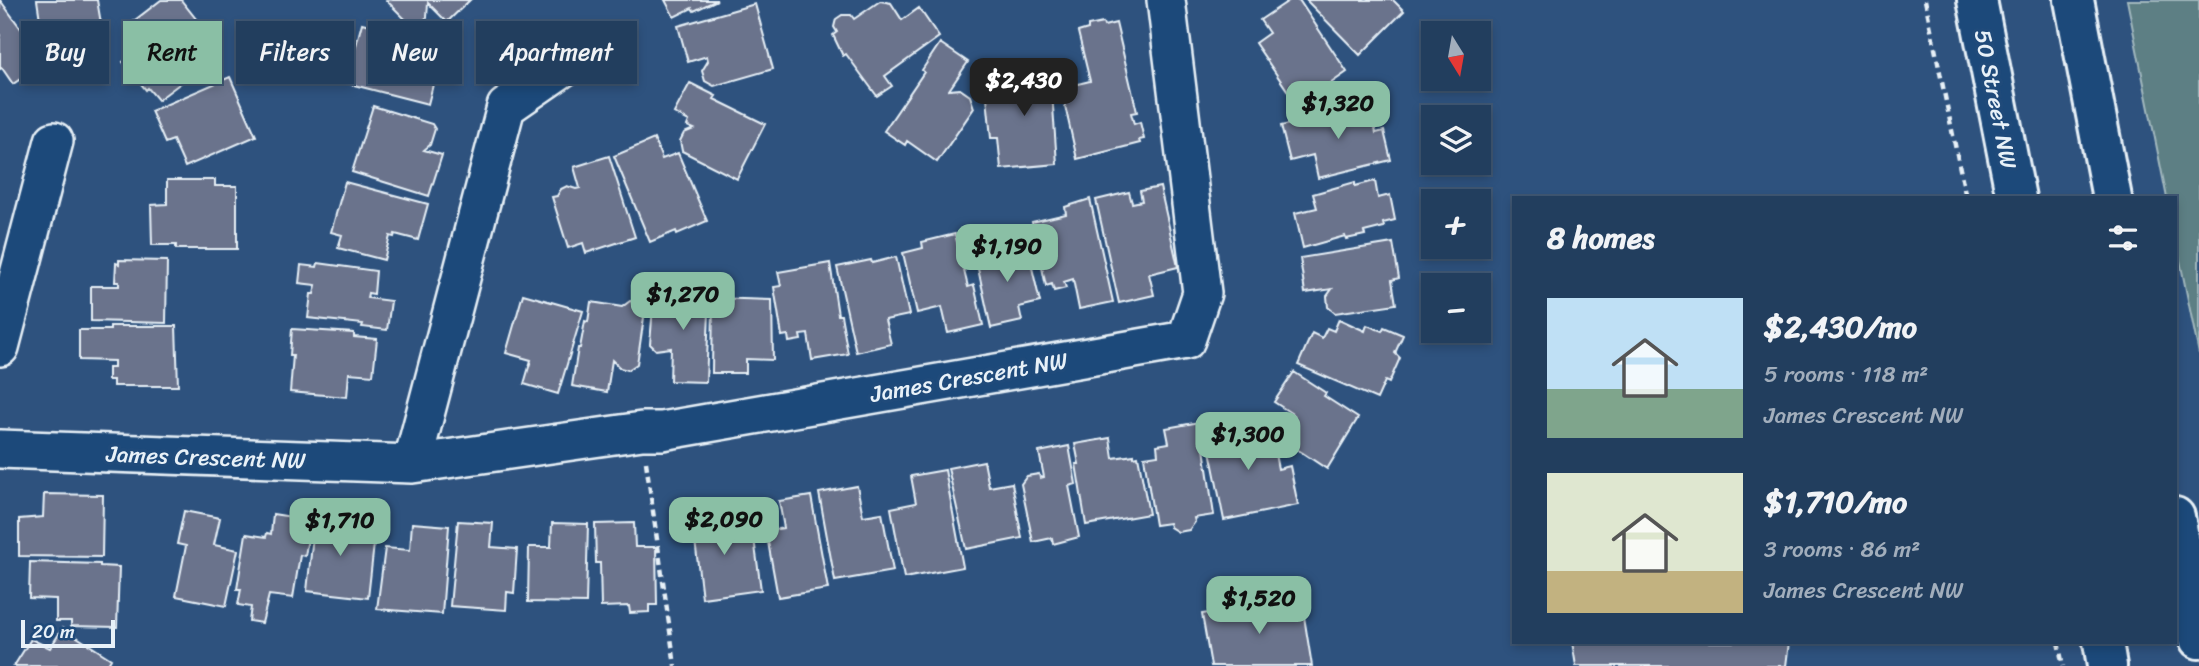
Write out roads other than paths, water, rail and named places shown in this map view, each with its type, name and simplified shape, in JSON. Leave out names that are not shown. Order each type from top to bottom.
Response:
[{"type":"main road","name":"50 Street NW","points":[[1976,0],[2016,196]]},
{"type":"main road","points":[[2074,0],[2112,196]]},
{"type":"main road","points":[[2177,527],[2199,639]]},
{"type":"main road","points":[[2103,644],[2107,666]]},
{"type":"street","name":"James Crescent NW","points":[[0,449],[412,464],[662,430],[1186,340],[1202,293],[1166,0]]},
{"type":"street","points":[[412,464],[506,107],[539,84]]},
{"type":"street","points":[[0,346],[54,141]]}]
